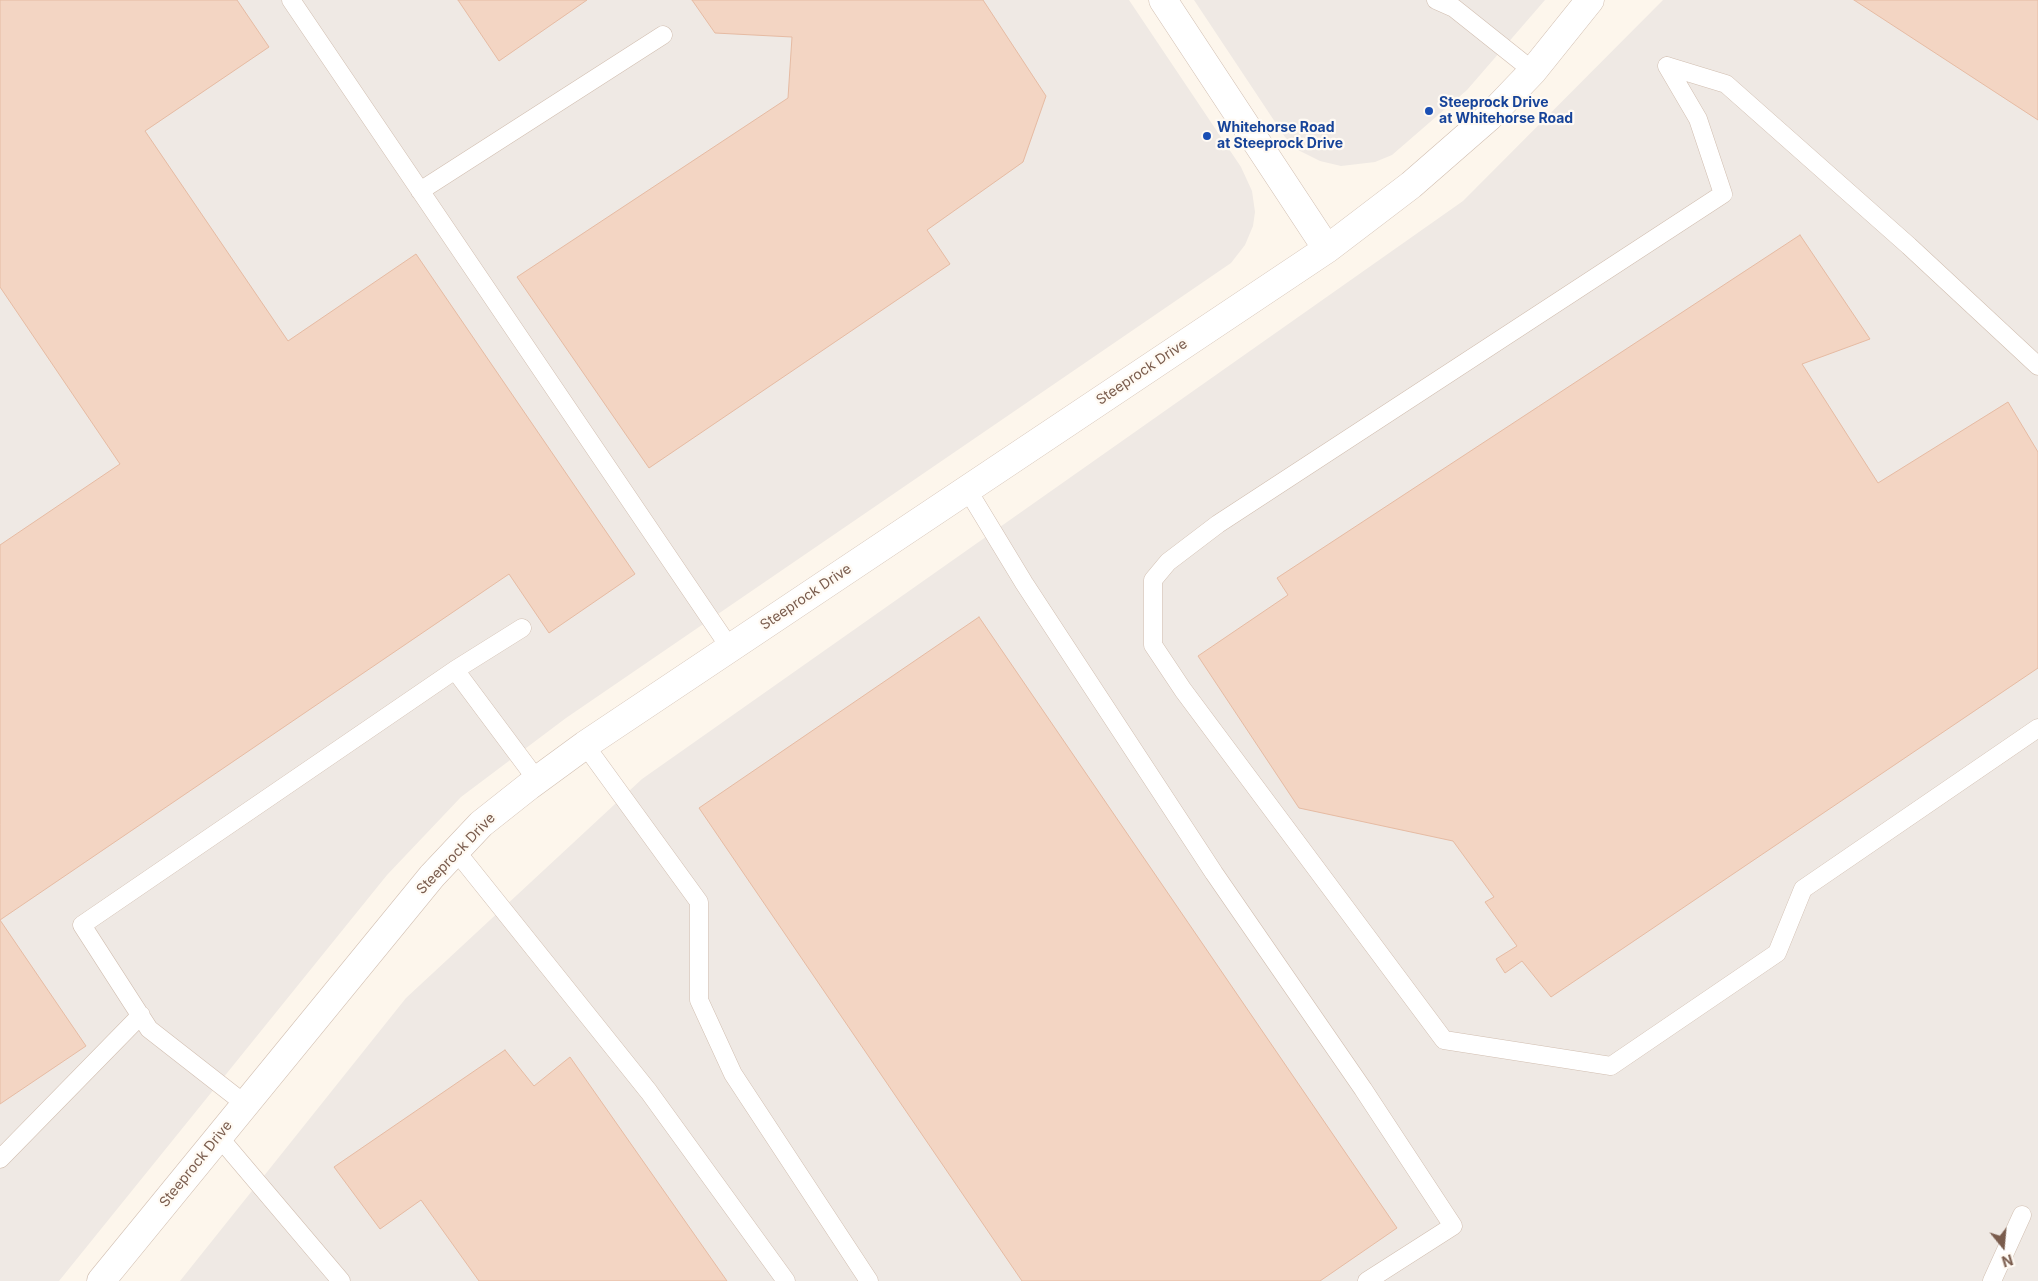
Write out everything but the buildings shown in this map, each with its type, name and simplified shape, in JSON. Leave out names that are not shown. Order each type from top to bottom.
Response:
[{"type":"street","points":[[1163,0],[1327,249]]},
{"type":"street","name":"Steeprock Drive","points":[[101,1281],[432,876],[481,824],[585,745],[1327,249],[1453,151],[1489,117],[1533,71],[1590,0]]},
{"type":"lane","points":[[292,0],[730,648]]},
{"type":"lane","points":[[1436,0],[1454,8],[1533,71]]},
{"type":"lane","points":[[420,191],[663,36]]},
{"type":"lane","points":[[2038,366],[1909,246],[1726,84],[1667,66],[1698,119],[1724,194],[1218,524],[1168,562],[1154,580],[1153,645],[1183,690],[1444,1040],[1611,1066],[1777,952],[1802,889],[2038,728]]},
{"type":"lane","points":[[967,489],[1030,591],[1214,873],[1364,1089],[1453,1226],[1367,1281]]},
{"type":"lane","points":[[245,1104],[149,1028],[82,925],[455,670],[522,628]]},
{"type":"lane","points":[[455,670],[537,780]]},
{"type":"lane","points":[[585,745],[699,902],[699,1000],[733,1074],[869,1281]]},
{"type":"lane","points":[[456,850],[649,1092],[786,1281]]},
{"type":"lane","points":[[0,1159],[141,1015]]},
{"type":"lane","points":[[218,1137],[341,1281]]},
{"type":"lane","points":[[1992,1281],[2022,1215]]},
{"type":"shaded area","points":[[0,0],[1129,0],[1241,167],[1252,191],[1255,212],[1253,226],[1245,245],[1231,263],[566,718],[461,797],[387,875],[59,1281],[0,1281]]},
{"type":"shaded area","points":[[1194,0],[1545,0],[1467,90],[1392,155],[1375,162],[1341,166],[1320,161],[1298,150],[1285,137]]},
{"type":"shaded area","points":[[1663,0],[2038,0],[2038,1281],[180,1281],[406,998],[642,779],[1463,201]]},
{"type":"place","name":"Steeprock Drive at Whitehorse Road","points":[[1429,111]]},
{"type":"place","name":"Whitehorse Road at Steeprock Drive","points":[[1207,136]]}]
